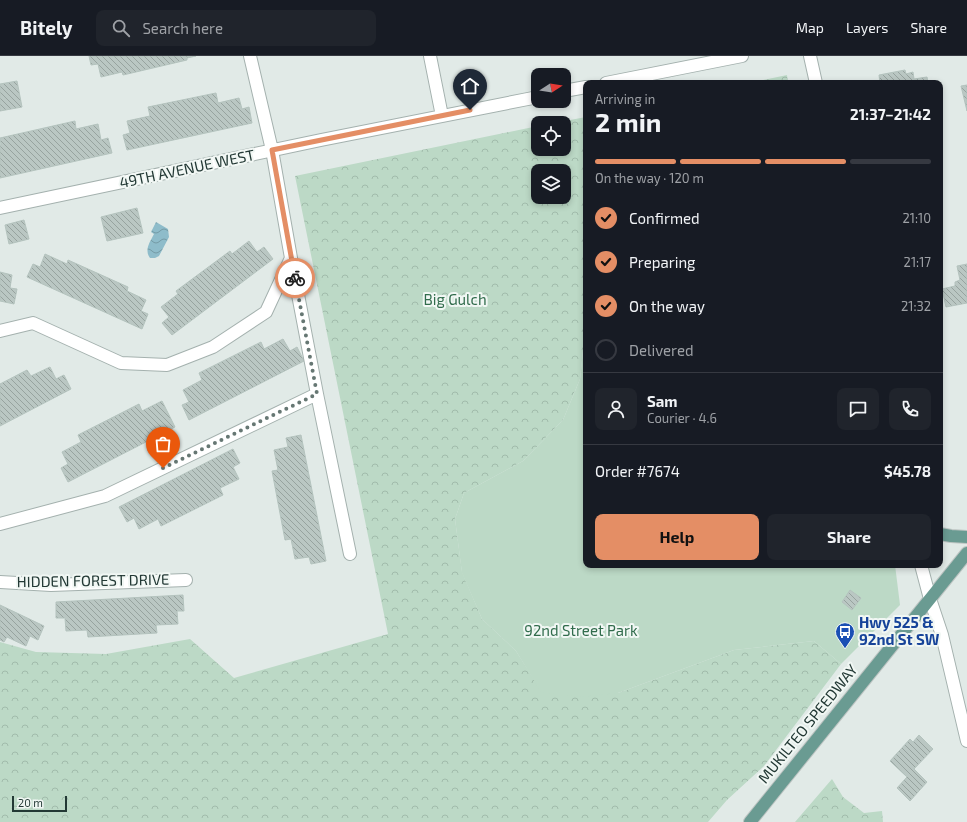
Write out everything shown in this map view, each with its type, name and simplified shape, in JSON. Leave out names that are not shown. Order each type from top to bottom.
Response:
[{"type":"main road","points":[[943,535],[967,537]]},
{"type":"main road","name":"MUKILTEO SPEEDWAY","points":[[750,822],[967,553]]},
{"type":"street","points":[[250,56],[272,150],[317,394],[350,554]]},
{"type":"street","points":[[430,56],[442,116]]},
{"type":"street","points":[[621,80],[742,56]]},
{"type":"street","points":[[810,56],[815,80]]},
{"type":"street","points":[[571,90],[583,88]]},
{"type":"street","name":"49TH AVENUE WEST","points":[[0,208],[272,150],[531,98]]},
{"type":"street","points":[[0,330],[33,323],[122,363],[167,365],[213,347],[266,312],[291,258]]},
{"type":"street","points":[[0,524],[105,496],[317,394]]},
{"type":"street","points":[[922,568],[942,635],[967,741]]},
{"type":"street","name":"HIDDEN FOREST DRIVE","points":[[0,582],[51,585],[186,580]]},
{"type":"green space","points":[[787,75],[788,80],[763,80]]},
{"type":"green space","name":"Big Gulch","points":[[583,118],[583,350],[580,379],[563,420],[523,461],[464,493],[455,519],[462,572],[482,619],[516,651],[542,692],[618,693],[734,650],[814,641],[841,664],[764,766],[727,800],[708,822],[0,822],[0,642],[36,652],[106,654],[190,639],[234,678],[388,634],[295,176],[531,127],[531,156],[571,156],[571,120]]},
{"type":"green space","name":"92nd Street Park","points":[[583,350],[583,568],[895,568],[900,605],[841,664],[814,641],[734,650],[618,693],[580,697],[541,692],[516,651],[482,619],[462,573],[455,519],[464,493],[523,461],[563,420],[580,379]]},
{"type":"green space","points":[[832,779],[843,797],[864,813],[882,811],[883,822],[795,822]]},
{"type":"water","points":[[156,222],[168,229],[169,237],[159,256],[150,258],[148,255],[149,243],[154,234],[151,232]]},
{"type":"building","points":[[89,56],[196,56],[187,58],[187,60],[123,75],[122,72],[101,77],[98,64],[91,65]]},
{"type":"building","points":[[905,70],[906,74],[913,72],[914,79],[927,77],[928,80],[880,80],[879,75]]},
{"type":"building","points":[[17,81],[22,107],[0,111],[0,84]]},
{"type":"building","points":[[967,85],[967,111],[961,86]]},
{"type":"building","points":[[216,93],[218,103],[239,98],[242,109],[249,107],[252,123],[127,150],[123,135],[130,133],[127,121],[150,116],[148,107]]},
{"type":"building","points":[[75,121],[76,129],[98,124],[101,140],[108,138],[112,153],[0,178],[0,138]]},
{"type":"building","points":[[137,208],[143,233],[107,241],[101,217]]},
{"type":"building","points":[[24,220],[29,239],[9,244],[5,225]]},
{"type":"building","points":[[249,241],[257,252],[264,247],[273,259],[172,335],[162,323],[169,317],[161,307],[178,294],[176,291],[230,251],[232,254]]},
{"type":"building","points":[[45,254],[67,264],[68,260],[128,287],[127,291],[146,300],[141,311],[148,314],[142,329],[27,277],[33,264],[40,267]]},
{"type":"building","points":[[967,264],[967,303],[946,307],[943,289],[955,286],[955,282],[960,280],[957,266]]},
{"type":"building","points":[[0,272],[12,275],[10,288],[17,289],[14,304],[0,301]]},
{"type":"building","points":[[283,339],[290,351],[297,347],[304,361],[189,420],[182,405],[189,402],[183,390],[202,380],[199,373],[261,342],[264,349]]},
{"type":"building","points":[[50,367],[56,379],[64,375],[71,389],[0,426],[0,384],[27,370],[31,376]]},
{"type":"building","points":[[162,401],[175,427],[68,482],[61,468],[68,464],[62,452],[81,442],[78,435],[139,404],[142,411]]},
{"type":"building","points":[[301,435],[326,561],[311,564],[309,557],[295,559],[291,539],[285,540],[272,471],[278,470],[274,450],[288,447],[286,438]]},
{"type":"building","points":[[233,449],[240,463],[233,467],[239,479],[220,488],[223,495],[161,526],[158,519],[139,529],[134,518],[127,522],[119,507]]},
{"type":"building","points":[[850,590],[861,598],[852,610],[842,602]]},
{"type":"building","points":[[183,595],[184,611],[177,611],[178,624],[156,625],[157,633],[88,637],[87,630],[66,631],[65,618],[56,618],[56,602]]},
{"type":"building","points":[[0,605],[44,626],[38,640],[30,636],[26,646],[7,637],[4,642],[0,640]]},
{"type":"building","points":[[919,735],[933,749],[914,769],[927,782],[910,801],[897,788],[907,777],[890,761],[910,739],[913,742]]},
{"type":"way so far","points":[[163,468],[317,394],[295,278]]},
{"type":"place","name":"Hwy 525 & 92nd St SW","points":[[845,649]]},
{"type":"route","points":[[295,278],[272,150],[470,110]]}]
